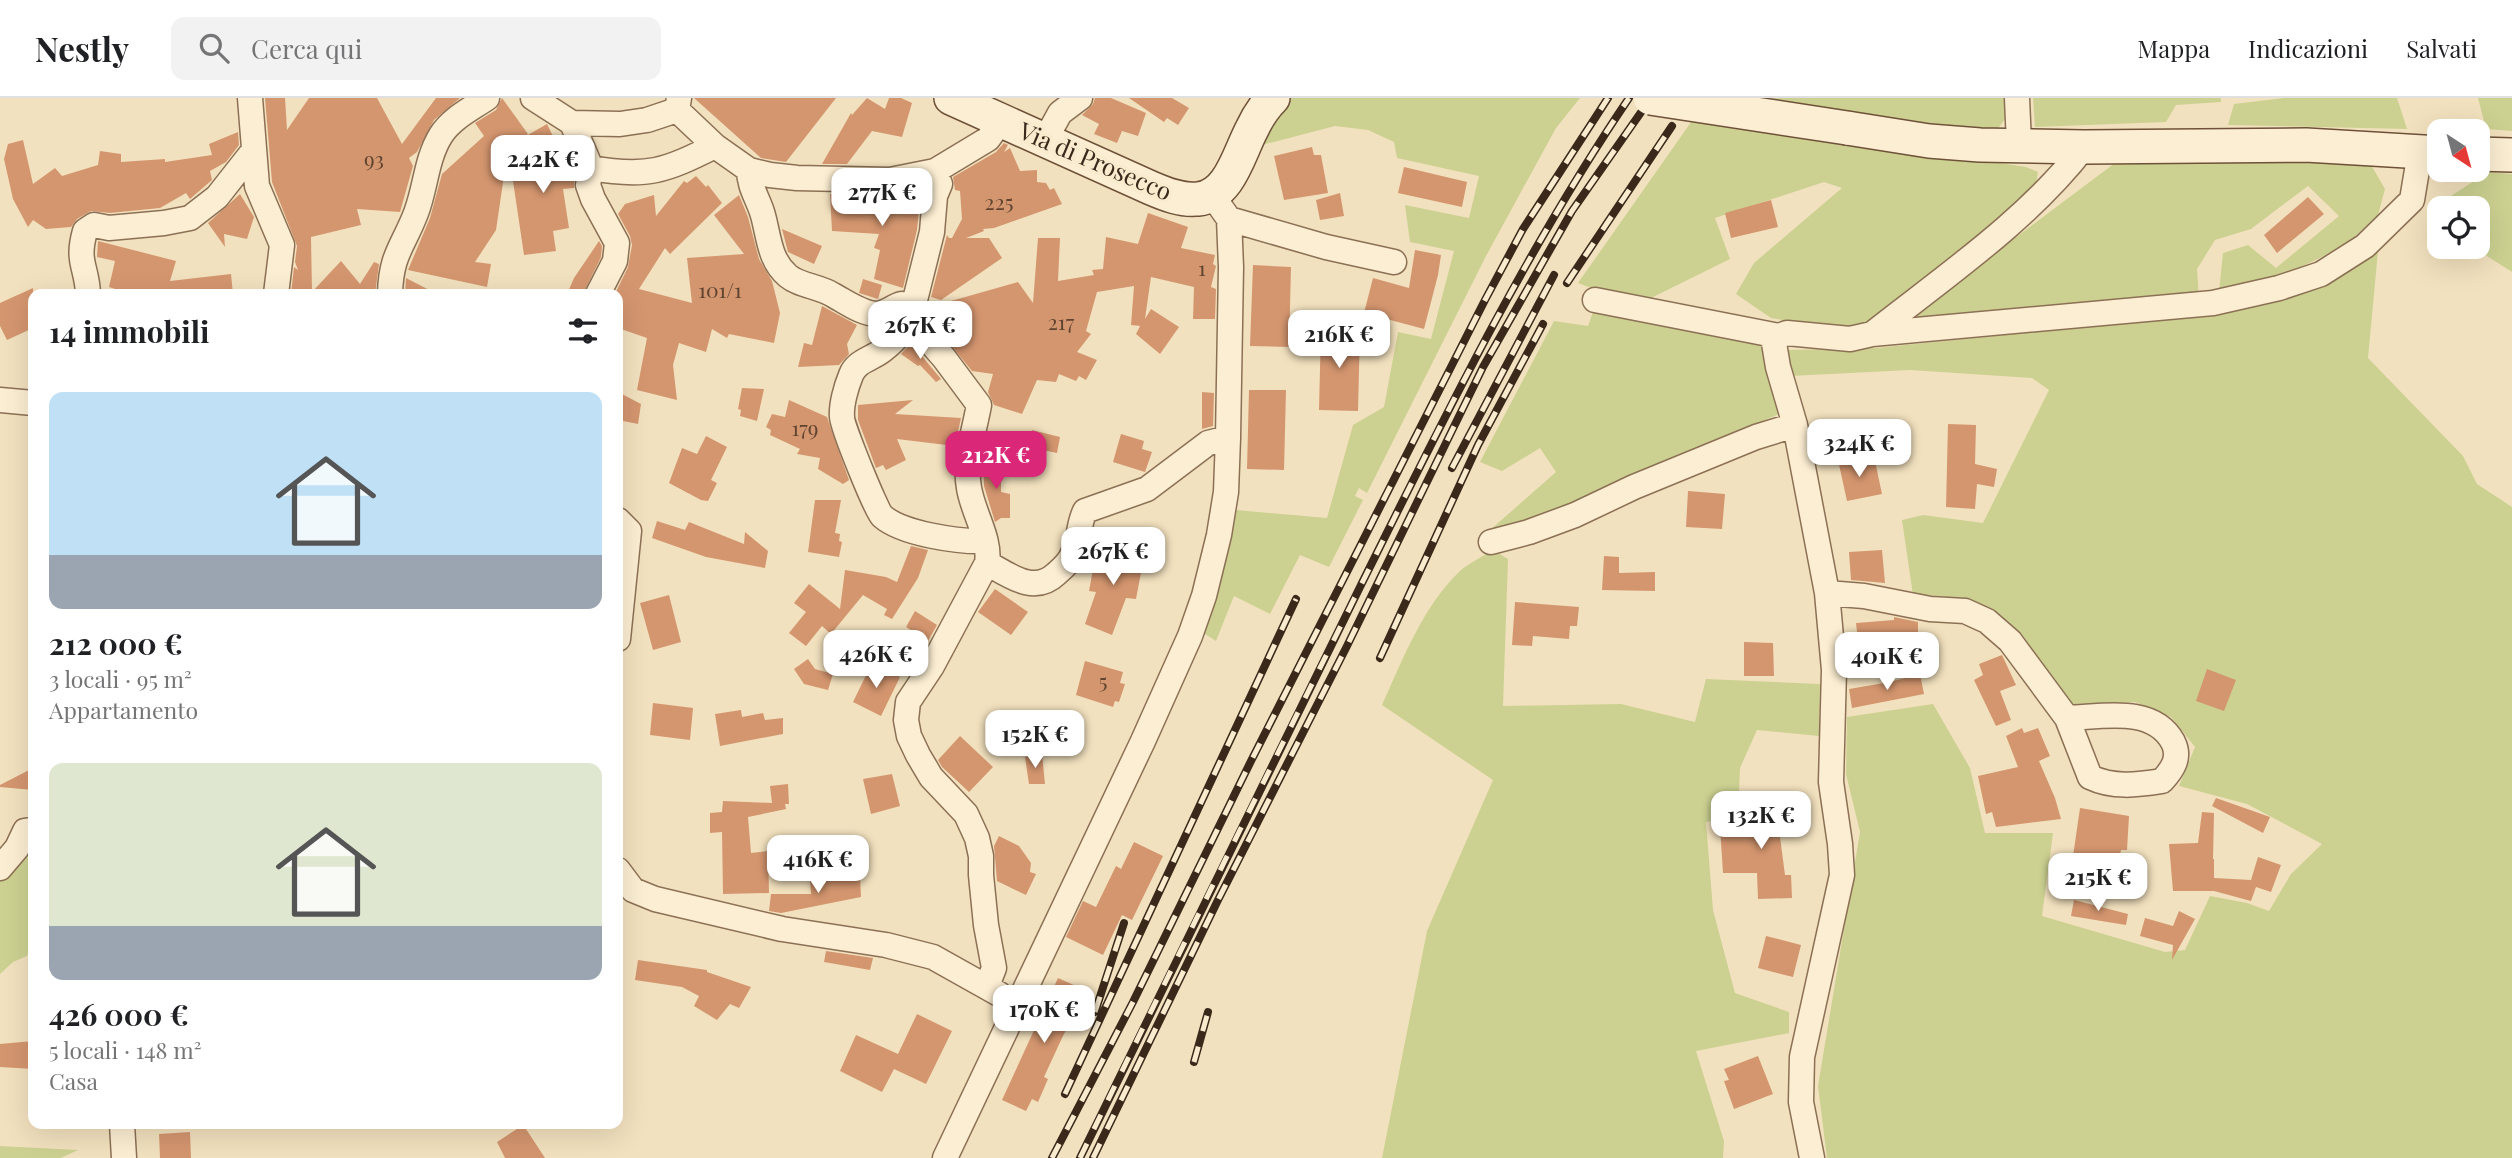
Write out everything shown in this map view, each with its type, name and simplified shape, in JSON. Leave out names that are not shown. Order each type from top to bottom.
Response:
[{"type":"main road","name":"Via di Prosecco","points":[[951,98],[1044,142],[1171,196],[1199,199],[1220,207]]},
{"type":"main road","points":[[1220,207],[1230,176],[1251,130],[1273,98]]},
{"type":"main road","points":[[1650,98],[1957,144],[2084,147],[2306,145],[2427,153]]},
{"type":"main road","points":[[2490,154],[2512,155]]},
{"type":"street","points":[[250,98],[257,186],[282,246],[277,289]]},
{"type":"street","points":[[391,289],[394,260],[416,213],[429,161],[441,135],[454,120],[487,98]]},
{"type":"street","points":[[533,98],[572,123],[620,124],[648,120],[678,104],[715,146],[748,170],[797,178],[890,180],[935,171],[988,139],[1001,121]]},
{"type":"street","points":[[1044,142],[1060,113],[1080,98]]},
{"type":"street","points":[[2017,98],[2020,145]]},
{"type":"street","points":[[572,123],[591,168],[589,185],[593,199],[617,243],[615,261],[601,289]]},
{"type":"street","points":[[591,168],[619,173],[649,173],[685,161],[715,146]]},
{"type":"street","points":[[1872,334],[1997,234],[2059,180],[2084,147]]},
{"type":"street","points":[[87,289],[80,249],[85,231],[94,226],[109,228],[190,218],[217,197],[254,150]]},
{"type":"street","points":[[1595,300],[1779,335],[1787,333],[1850,339],[1872,334],[2213,303],[2278,288],[2321,274],[2365,246],[2412,200],[2427,161]]},
{"type":"street","points":[[748,170],[771,252],[776,263],[788,276],[874,314],[884,313],[895,305],[902,304],[979,405],[967,473],[972,503],[986,552],[932,666],[908,702],[906,720],[909,736],[931,777],[966,814],[977,838],[981,856],[986,925],[994,968],[986,986]]},
{"type":"street","points":[[935,171],[940,184],[935,196],[933,232],[911,316],[903,329],[882,351],[857,365],[851,373],[841,419],[880,514],[902,526],[967,542],[986,552],[1027,584],[1039,584],[1065,567],[1074,553],[1080,521],[1085,511],[1147,489],[1208,443],[1228,438]]},
{"type":"street","points":[[1220,207],[1326,247],[1394,262]]},
{"type":"street","points":[[945,1158],[1132,765],[1190,636],[1204,596],[1226,492],[1231,267],[1220,207]]},
{"type":"street","points":[[1779,335],[1774,343],[1774,353],[1795,425],[1827,593],[1834,670],[1831,782],[1842,875],[1802,1057],[1801,1102],[1812,1158]]},
{"type":"street","points":[[0,400],[28,403]]},
{"type":"street","points":[[1490,542],[1529,532],[1575,515],[1634,487],[1756,437],[1795,425]]},
{"type":"street","points":[[623,525],[629,531],[623,590]]},
{"type":"street","points":[[1827,593],[1864,596],[1930,609],[1965,611],[1987,621],[2010,641],[2067,718]]},
{"type":"street","points":[[0,868],[17,848],[25,831],[28,831]]},
{"type":"street","points":[[623,877],[633,890],[655,899],[760,924],[886,945],[933,957],[1017,1005]]},
{"type":"street","points":[[122,1129],[124,1158]]},
{"type":"green space","points":[[1580,98],[1556,128],[1486,256],[1367,493],[1359,488],[1355,496],[1363,500],[1329,567],[1300,555],[1270,614],[1234,596],[1216,641],[1202,632],[1221,574],[1236,510],[1327,518],[1353,425],[1384,407],[1398,332],[1431,339],[1454,251],[1410,242],[1405,205],[1469,218],[1479,176],[1397,158],[1394,142],[1368,130],[1335,126],[1258,146],[1287,100]]},
{"type":"green space","points":[[1708,98],[2007,98],[2010,112],[1997,130],[1850,115],[1844,139],[2026,167],[2038,172],[2035,190],[1869,326],[1818,326],[1771,318],[1736,294],[1754,263],[1842,188],[1824,182],[1715,218],[1730,259],[1651,298],[1599,291],[1578,283]]},
{"type":"green space","points":[[2033,98],[2221,98],[2221,102],[2176,105],[2166,122],[2035,127]]},
{"type":"green space","points":[[2284,98],[2397,98],[2407,129],[2228,125],[2234,104]]},
{"type":"green space","points":[[2478,98],[2512,98],[2512,131],[2490,129],[2490,119],[2483,119]]},
{"type":"green space","points":[[2119,160],[2370,163],[2385,189],[2378,215],[2345,246],[2282,276],[2219,292],[2223,253],[2248,245],[2276,268],[2339,216],[2308,186],[2251,229],[2215,240],[2197,269],[2199,298],[1921,321],[1916,312]]},
{"type":"green space","points":[[2490,172],[2512,174],[2512,272],[2490,258],[2490,196],[2451,196],[2473,182],[2490,182]]},
{"type":"green space","points":[[2378,251],[2368,358],[2463,456],[2477,484],[2512,507],[2512,1158],[1827,1158],[1818,1086],[1860,832],[1846,774],[1847,717],[1933,704],[1970,768],[1985,833],[2053,833],[2042,916],[2165,952],[2185,950],[2210,896],[2247,903],[2269,911],[2291,874],[2322,844],[2247,804],[2179,786],[2195,747],[2171,717],[2135,702],[2069,705],[1980,605],[1942,596],[1913,595],[1902,520],[1923,515],[1983,523],[2049,390],[2032,378],[1910,370],[1790,376],[1787,350],[1876,348],[2201,315],[2340,273]]},
{"type":"green space","points":[[1593,312],[1763,346],[1779,414],[1600,493],[1481,538],[1556,472],[1540,448],[1502,471],[1480,462],[1554,321],[1588,326]]},
{"type":"green space","points":[[1493,550],[1508,559],[1503,706],[1621,704],[1695,722],[1706,679],[1820,684],[1819,736],[1757,730],[1740,768],[1738,816],[1706,822],[1713,910],[1735,993],[1789,1012],[1789,1033],[1696,1051],[1724,1141],[1723,1158],[1382,1158],[1427,931],[1493,780],[1382,705],[1415,634],[1435,600],[1460,571]]},
{"type":"green space","points":[[28,851],[28,955],[13,962],[0,974],[0,880]]},
{"type":"green space","points":[[0,1146],[78,1150],[61,1158],[0,1158]]},
{"type":"building","points":[[265,98],[285,98],[287,130],[309,98],[377,98],[402,144],[436,98],[460,98],[434,120],[417,152],[409,158],[413,166],[400,212],[357,209],[361,225],[311,237],[312,289],[292,289],[294,267],[298,270],[295,262],[297,246],[272,182]]},
{"type":"building","points":[[502,98],[528,134],[495,154],[505,169],[496,230],[475,262],[491,264],[487,287],[408,270],[430,218],[442,174],[484,136],[475,123],[496,110]]},
{"type":"building","points":[[694,98],[836,98],[786,162],[761,158]]},
{"type":"building","points":[[867,98],[885,109],[889,98],[901,98],[912,103],[902,137],[872,131],[847,164],[822,164],[851,113],[852,115]]},
{"type":"building","points":[[1095,98],[1111,98],[1146,113],[1138,136],[1122,131],[1117,143],[1094,134],[1099,124],[1082,115]]},
{"type":"building","points":[[1129,98],[1172,98],[1189,108],[1178,125],[1167,118],[1164,122]]},
{"type":"building","points":[[547,124],[568,167],[571,166],[574,177],[574,188],[563,189],[569,228],[553,231],[556,251],[524,255],[513,181],[541,166],[526,136]]},
{"type":"building","points":[[238,132],[239,145],[226,162],[210,171],[212,180],[190,199],[186,193],[160,208],[110,213],[91,211],[77,219],[71,227],[46,229],[33,220],[28,227],[13,199],[4,159],[8,144],[23,140],[33,184],[55,168],[62,176],[98,165],[100,151],[121,154],[121,162],[165,159],[165,162],[212,155],[209,144]]},
{"type":"building","points":[[1004,143],[1008,145],[1004,152],[1010,148],[1020,171],[1037,170],[1037,182],[1046,183],[1050,190],[1054,188],[1062,204],[994,228],[983,229],[984,231],[966,238],[989,238],[1002,258],[941,300],[931,297],[947,235],[952,238],[962,219],[960,191],[955,190],[953,177],[996,152]]},
{"type":"building","points":[[1312,147],[1314,155],[1321,155],[1328,193],[1284,200],[1274,156]]},
{"type":"building","points":[[1404,167],[1467,182],[1462,207],[1398,193]]},
{"type":"building","points":[[696,176],[706,187],[708,185],[722,203],[670,254],[665,248],[639,289],[692,303],[687,258],[744,254],[714,215],[739,195],[759,259],[772,281],[780,313],[774,343],[729,334],[727,338],[712,329],[706,352],[679,343],[673,365],[677,400],[637,390],[647,338],[623,330],[623,289],[617,289],[628,267],[632,245],[618,214],[625,204],[654,195],[656,216],[684,181],[687,183]]},
{"type":"building","points":[[909,191],[921,192],[917,230],[903,288],[874,279],[880,250],[874,248],[879,234],[832,231],[830,194],[890,195]]},
{"type":"building","points":[[1340,193],[1344,216],[1320,220],[1316,200]]},
{"type":"building","points":[[240,194],[254,217],[247,239],[224,234],[225,247],[208,223]]},
{"type":"building","points":[[2308,197],[2324,214],[2277,253],[2264,235]]},
{"type":"building","points":[[1771,200],[1778,227],[1731,238],[1725,213]]},
{"type":"building","points":[[1148,213],[1188,227],[1181,248],[1215,255],[1213,264],[1216,266],[1211,287],[1216,289],[1215,319],[1193,319],[1194,287],[1151,277],[1145,319],[1151,309],[1179,327],[1160,354],[1136,334],[1140,326],[1131,325],[1134,286],[1097,292],[1086,331],[1091,334],[1077,352],[1097,360],[1086,380],[1079,376],[1076,381],[1059,374],[1056,382],[1037,380],[1022,414],[994,405],[988,392],[993,374],[972,371],[927,316],[930,307],[1018,282],[1033,303],[1038,238],[1060,238],[1058,281],[1094,275],[1092,270],[1103,269],[1106,237],[1138,244]]},
{"type":"building","points":[[782,229],[822,246],[814,264],[788,252]]},
{"type":"building","points":[[98,241],[176,261],[170,281],[231,274],[232,289],[115,289],[109,287],[115,261],[97,257]]},
{"type":"building","points":[[599,241],[602,246],[601,257],[585,289],[569,289]]},
{"type":"building","points":[[1415,250],[1441,255],[1424,329],[1364,313],[1373,278],[1409,288]]},
{"type":"building","points":[[341,261],[360,284],[374,262],[379,264],[376,289],[315,289]]},
{"type":"building","points":[[1253,265],[1291,267],[1289,347],[1250,346]]},
{"type":"building","points":[[406,278],[427,289],[405,289]]},
{"type":"building","points":[[863,279],[882,285],[878,299],[859,293]]},
{"type":"building","points":[[28,290],[28,330],[7,340],[0,326],[0,303]]},
{"type":"building","points":[[822,306],[857,325],[847,344],[849,354],[839,365],[798,367],[804,343],[812,345]]},
{"type":"building","points":[[1321,329],[1360,331],[1358,411],[1319,410]]},
{"type":"building","points":[[911,343],[941,379],[936,382],[920,365],[901,354]]},
{"type":"building","points":[[742,388],[764,389],[757,421],[740,416],[741,410],[738,409]]},
{"type":"building","points":[[1249,390],[1286,390],[1284,470],[1247,469]]},
{"type":"building","points":[[1202,392],[1214,393],[1213,426],[1202,429]]},
{"type":"building","points":[[623,395],[641,404],[638,424],[623,421]]},
{"type":"building","points":[[789,400],[827,417],[849,480],[843,484],[818,469],[820,458],[797,454],[800,449],[770,435],[771,430],[766,427],[772,414],[785,417]]},
{"type":"building","points":[[913,400],[895,414],[961,418],[955,446],[897,439],[906,460],[886,470],[883,465],[876,468],[858,420],[858,405]]},
{"type":"building","points":[[1948,424],[1976,425],[1975,464],[1997,469],[1994,487],[1977,484],[1975,509],[1946,507]]},
{"type":"building","points":[[1032,430],[1060,437],[1057,453],[1029,447]]},
{"type":"building","points":[[1121,434],[1144,441],[1142,449],[1152,452],[1145,472],[1113,462]]},
{"type":"building","points":[[706,436],[727,447],[711,480],[717,483],[708,501],[669,483],[682,448],[697,454]]},
{"type":"building","points":[[1856,456],[1858,464],[1875,461],[1882,494],[1847,501],[1838,460]]},
{"type":"building","points":[[983,463],[1001,463],[1001,492],[1010,494],[1010,518],[1001,518],[995,522],[984,486]]},
{"type":"building","points":[[1688,491],[1725,494],[1722,529],[1686,527]]},
{"type":"building","points":[[815,500],[841,500],[835,533],[840,534],[839,541],[842,542],[839,557],[808,552]]},
{"type":"building","points":[[657,521],[685,530],[689,522],[744,544],[745,532],[768,551],[765,568],[706,557],[652,538]]},
{"type":"building","points":[[911,546],[928,550],[918,578],[892,619],[884,615],[887,609],[863,595],[831,634],[822,626],[806,646],[789,633],[806,612],[794,603],[809,584],[840,609],[845,570],[886,577],[897,582]]},
{"type":"building","points":[[1097,548],[1144,557],[1136,599],[1126,598],[1112,635],[1085,624],[1096,592],[1089,591]]},
{"type":"building","points":[[1882,550],[1885,583],[1851,580],[1849,552]]},
{"type":"building","points":[[1604,556],[1619,557],[1619,573],[1655,572],[1655,591],[1602,590]]},
{"type":"building","points":[[995,589],[1028,612],[1011,635],[978,612]]},
{"type":"building","points":[[669,595],[681,642],[653,650],[640,603]]},
{"type":"building","points":[[1515,602],[1579,607],[1577,626],[1570,626],[1569,639],[1533,636],[1532,646],[1512,645]]},
{"type":"building","points":[[915,611],[937,625],[928,641],[906,627]]},
{"type":"building","points":[[1894,617],[1918,622],[1918,636],[1882,637],[1883,654],[1854,654],[1852,632],[1857,632],[1856,623],[1894,620]]},
{"type":"building","points":[[1744,642],[1773,643],[1774,676],[1744,676]]},
{"type":"building","points":[[2002,655],[2016,685],[2000,691],[2011,720],[1996,726],[1974,680],[1983,675],[1979,664]]},
{"type":"building","points":[[808,659],[815,669],[833,674],[828,690],[804,684],[794,669]]},
{"type":"building","points":[[1085,661],[1123,672],[1120,683],[1125,684],[1119,702],[1115,701],[1113,707],[1076,695]]},
{"type":"building","points":[[872,663],[900,677],[881,716],[853,702]]},
{"type":"building","points":[[2207,669],[2236,680],[2224,711],[2196,701]]},
{"type":"building","points":[[1920,674],[1924,694],[1852,708],[1849,689]]},
{"type":"building","points":[[653,703],[693,708],[690,740],[650,735]]},
{"type":"building","points":[[741,710],[742,717],[763,713],[765,720],[783,718],[783,734],[720,746],[715,714]]},
{"type":"building","points":[[2022,728],[2024,733],[2038,728],[2050,756],[2039,761],[2061,819],[1996,827],[1992,812],[1986,814],[1978,776],[2018,767],[2006,736]]},
{"type":"building","points":[[960,736],[993,767],[969,792],[938,760]]},
{"type":"building","points":[[1042,754],[1045,784],[1029,784],[1025,757]]},
{"type":"building","points":[[28,771],[28,790],[0,785]]},
{"type":"building","points":[[892,774],[900,806],[871,814],[863,779]]},
{"type":"building","points":[[788,784],[789,804],[785,804],[786,809],[748,817],[751,853],[768,851],[769,893],[723,894],[722,832],[710,833],[710,813],[722,812],[723,801],[772,803],[770,786]]},
{"type":"building","points":[[2216,798],[2270,817],[2263,833],[2212,806]]},
{"type":"building","points":[[1792,804],[1793,837],[1780,837],[1785,875],[1791,875],[1792,898],[1758,899],[1757,873],[1723,873],[1720,827],[1759,823],[1759,817],[1762,817],[1761,805]]},
{"type":"building","points":[[2080,808],[2129,816],[2127,850],[2121,850],[2114,891],[2076,892],[2077,885],[2069,884]]},
{"type":"building","points":[[2202,812],[2214,813],[2214,878],[2251,880],[2258,857],[2281,865],[2271,892],[2256,887],[2251,901],[2214,891],[2173,891],[2169,844],[2198,843]]},
{"type":"building","points":[[999,836],[1019,846],[1031,863],[1030,872],[1036,874],[1026,895],[997,881],[994,846]]},
{"type":"building","points":[[1134,842],[1163,856],[1132,920],[1122,915],[1103,955],[1066,937],[1083,901],[1096,907],[1116,866],[1121,869]]},
{"type":"building","points":[[860,877],[861,897],[781,913],[769,911],[771,894],[811,894],[810,879]]},
{"type":"building","points":[[2074,900],[2128,914],[2126,925],[2071,916]]},
{"type":"building","points":[[2179,911],[2195,919],[2172,960],[2173,945],[2140,936],[2145,918],[2173,926]]},
{"type":"building","points":[[1766,936],[1801,945],[1793,977],[1758,968]]},
{"type":"building","points":[[826,951],[873,958],[870,970],[824,962]]},
{"type":"building","points":[[638,960],[707,970],[751,987],[739,1008],[730,1004],[717,1020],[694,1006],[699,996],[682,987],[635,980]]},
{"type":"building","points":[[1058,978],[1085,990],[1079,1003],[1083,1005],[1073,1026],[1069,1024],[1062,1038],[1044,1077],[1048,1079],[1038,1102],[1032,1099],[1026,1111],[1002,1100]]},
{"type":"building","points":[[917,1014],[952,1031],[926,1084],[894,1069],[882,1092],[840,1071],[856,1035],[898,1054]]},
{"type":"building","points":[[28,1041],[28,1069],[0,1067],[0,1044]]},
{"type":"building","points":[[1758,1056],[1773,1094],[1734,1109],[1724,1081],[1729,1080],[1724,1069]]},
{"type":"building","points":[[517,1129],[526,1129],[545,1158],[505,1158],[497,1142]]},
{"type":"building","points":[[190,1132],[191,1158],[160,1158],[159,1134]]},
{"type":"railway","points":[[1052,1158],[1485,300],[1523,229],[1608,98]]},
{"type":"railway","points":[[1080,1158],[1391,524],[1486,338],[1554,216],[1629,98]]},
{"type":"railway","points":[[1093,1158],[1483,367],[1572,211],[1651,98]]},
{"type":"railway","points":[[1567,283],[1672,126]]},
{"type":"railway","points":[[1452,468],[1554,275]]},
{"type":"railway","points":[[1380,658],[1478,445],[1543,324]]},
{"type":"railway","points":[[1065,1094],[1296,599]]},
{"type":"railway","points":[[1095,1012],[1124,923]]},
{"type":"railway","points":[[1194,1062],[1208,1012]]}]
